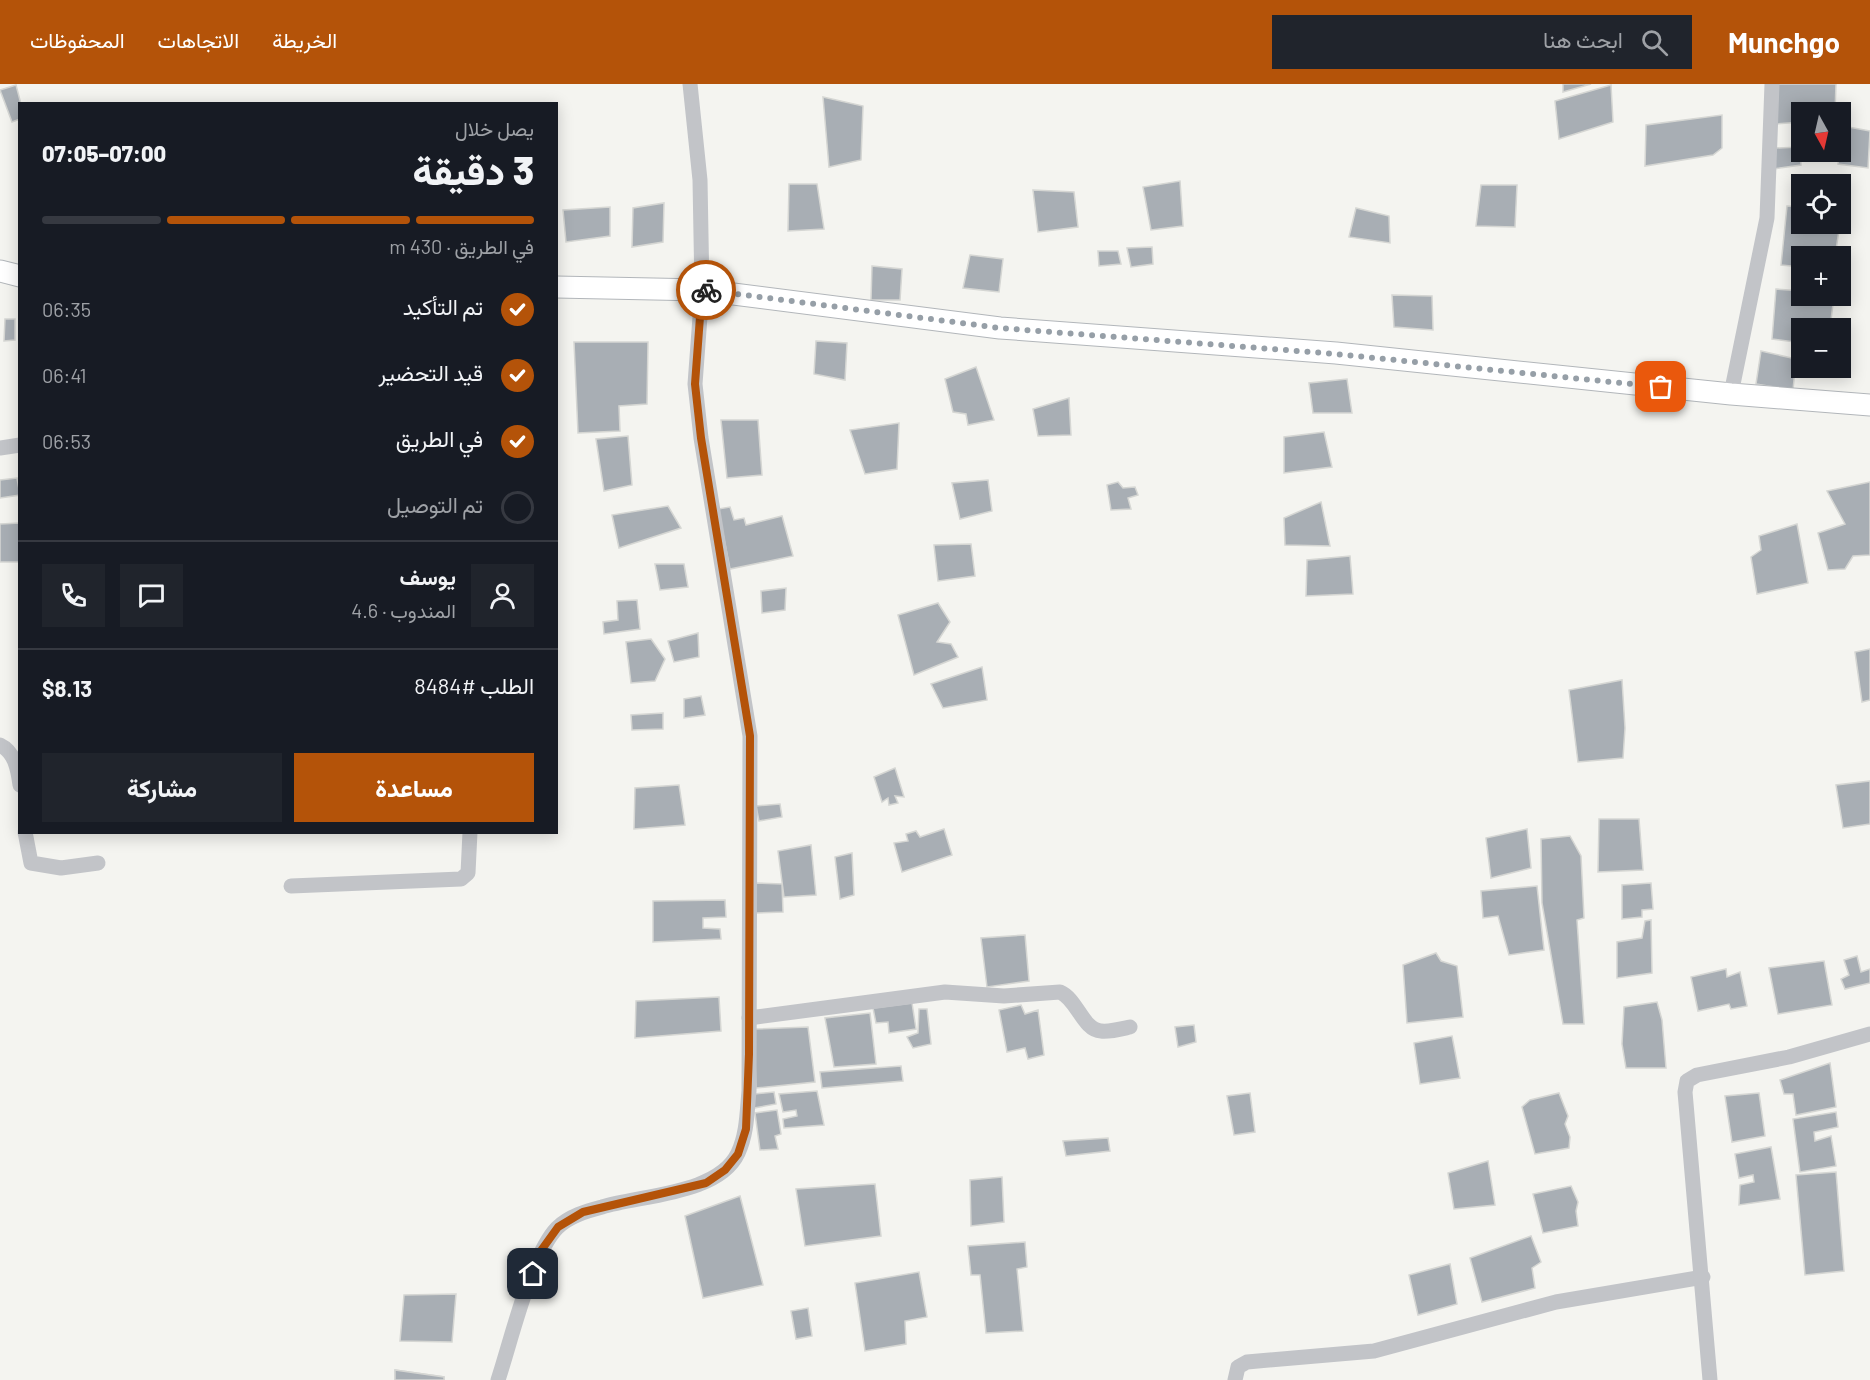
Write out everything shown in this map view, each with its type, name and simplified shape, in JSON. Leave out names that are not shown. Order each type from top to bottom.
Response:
[{"type":"street","points":[[498,1380],[540,1252],[558,1227],[583,1212],[706,1183],[725,1170],[738,1154],[746,1129],[749,1018],[750,736],[701,438],[695,384],[702,290],[700,180],[690,84]]},
{"type":"street","points":[[1731,394],[1767,218],[1772,84]]},
{"type":"street","points":[[0,271],[18,276]]},
{"type":"street","points":[[558,287],[702,290],[1000,328],[1336,354],[1731,394],[1870,405]]},
{"type":"street","points":[[0,448],[18,445]]},
{"type":"street","points":[[0,745],[11,754],[18,771]]},
{"type":"street","points":[[25,834],[31,863],[43,867],[61,868],[98,863]]},
{"type":"street","points":[[291,886],[461,879],[468,873],[470,834]]},
{"type":"street","points":[[749,1018],[945,992],[1004,996],[1060,992],[1068,996],[1092,1028],[1100,1032],[1130,1027]]},
{"type":"street","points":[[1710,1380],[1685,1092],[1687,1081],[1697,1075],[1789,1057],[1870,1034]]},
{"type":"street","points":[[1235,1380],[1238,1367],[1248,1362],[1374,1352],[1556,1302],[1702,1277]]},
{"type":"building","points":[[1563,84],[1591,84],[1563,92]]},
{"type":"building","points":[[1776,84],[1836,84],[1835,102],[1791,102],[1791,123],[1775,124]]},
{"type":"building","points":[[16,85],[20,102],[18,102],[18,120],[12,122],[0,90]]},
{"type":"building","points":[[1611,85],[1613,122],[1559,139],[1555,101]]},
{"type":"building","points":[[823,97],[863,106],[861,160],[829,167]]},
{"type":"building","points":[[1722,115],[1722,148],[1713,155],[1645,166],[1646,125]]},
{"type":"building","points":[[1851,127],[1870,131],[1868,168],[1838,164],[1838,162],[1851,162]]},
{"type":"building","points":[[1791,147],[1791,162],[1801,162],[1801,165],[1773,169],[1775,148]]},
{"type":"building","points":[[1180,181],[1183,226],[1151,230],[1143,187]]},
{"type":"building","points":[[789,184],[817,184],[824,229],[788,231]]},
{"type":"building","points":[[1481,185],[1517,185],[1515,227],[1476,226]]},
{"type":"building","points":[[1033,190],[1074,192],[1078,227],[1038,232]]},
{"type":"building","points":[[664,203],[663,242],[632,247],[633,208]]},
{"type":"building","points":[[1787,206],[1791,206],[1791,234],[1838,234],[1837,246],[1791,246],[1791,266],[1781,265]]},
{"type":"building","points":[[610,207],[610,236],[566,242],[563,210]]},
{"type":"building","points":[[1356,208],[1389,216],[1390,243],[1349,237]]},
{"type":"building","points":[[1152,247],[1153,264],[1131,267],[1127,248]]},
{"type":"building","points":[[1098,251],[1118,251],[1121,264],[1099,266]]},
{"type":"building","points":[[970,255],[1003,259],[999,292],[963,288]]},
{"type":"building","points":[[872,266],[902,269],[900,300],[871,300]]},
{"type":"building","points":[[1776,289],[1791,290],[1791,306],[1833,306],[1831,318],[1791,318],[1791,342],[1772,339]]},
{"type":"building","points":[[1392,295],[1432,296],[1433,330],[1394,327]]},
{"type":"building","points":[[5,319],[15,319],[15,340],[4,341]]},
{"type":"building","points":[[816,341],[847,343],[845,380],[814,374]]},
{"type":"building","points":[[574,342],[648,342],[647,404],[619,406],[620,431],[578,433]]},
{"type":"building","points":[[1761,351],[1791,358],[1791,378],[1794,378],[1793,390],[1756,384]]},
{"type":"building","points":[[976,367],[994,420],[968,425],[966,414],[953,412],[945,379]]},
{"type":"building","points":[[1347,379],[1352,413],[1313,413],[1309,383]]},
{"type":"building","points":[[1069,398],[1071,435],[1038,436],[1033,409]]},
{"type":"building","points":[[721,420],[758,420],[762,475],[727,478]]},
{"type":"building","points":[[899,423],[897,469],[865,474],[850,430]]},
{"type":"building","points":[[1324,432],[1332,467],[1284,473],[1284,437]]},
{"type":"building","points":[[628,436],[632,485],[604,491],[596,439]]},
{"type":"building","points":[[17,478],[18,495],[0,498],[0,480]]},
{"type":"building","points":[[988,480],[992,511],[960,519],[952,483]]},
{"type":"building","points":[[1118,482],[1123,488],[1135,487],[1138,495],[1128,498],[1131,509],[1111,510],[1107,485]]},
{"type":"building","points":[[1870,482],[1870,555],[1853,556],[1845,569],[1828,570],[1818,533],[1845,524],[1827,491]]},
{"type":"building","points":[[1321,502],[1330,546],[1285,545],[1284,518]]},
{"type":"building","points":[[668,506],[681,528],[619,548],[612,515]]},
{"type":"building","points":[[730,507],[734,520],[744,518],[746,525],[782,516],[793,556],[730,569],[718,509]]},
{"type":"building","points":[[18,523],[18,562],[0,562],[0,524]]},
{"type":"building","points":[[1797,524],[1808,583],[1757,594],[1751,557],[1761,550],[1759,536]]},
{"type":"building","points":[[971,544],[975,576],[938,581],[934,545]]},
{"type":"building","points":[[1350,556],[1353,594],[1306,596],[1307,560]]},
{"type":"building","points":[[655,564],[684,564],[688,587],[660,590]]},
{"type":"building","points":[[786,588],[785,610],[762,613],[761,591]]},
{"type":"building","points":[[637,600],[640,629],[604,634],[603,622],[618,620],[617,601]]},
{"type":"building","points":[[938,603],[950,622],[937,642],[951,644],[958,657],[914,675],[898,615]]},
{"type":"building","points":[[698,633],[699,657],[674,662],[668,641]]},
{"type":"building","points":[[651,639],[665,659],[655,681],[631,683],[626,642]]},
{"type":"building","points":[[1870,649],[1870,700],[1862,702],[1855,652]]},
{"type":"building","points":[[982,667],[987,700],[943,708],[931,684]]},
{"type":"building","points":[[1622,680],[1625,728],[1623,758],[1578,762],[1569,690]]},
{"type":"building","points":[[701,696],[705,715],[684,718],[684,699]]},
{"type":"building","points":[[663,713],[663,729],[632,730],[631,715]]},
{"type":"building","points":[[895,768],[904,797],[895,796],[898,803],[889,805],[888,798],[882,802],[874,777]]},
{"type":"building","points":[[1870,781],[1870,824],[1843,828],[1836,785]]},
{"type":"building","points":[[679,785],[685,825],[634,829],[635,788]]},
{"type":"building","points":[[780,804],[782,817],[759,821],[756,806]]},
{"type":"building","points":[[1599,819],[1639,819],[1643,870],[1598,872]]},
{"type":"building","points":[[944,829],[952,855],[902,872],[894,843],[908,841],[906,834],[916,831],[920,837]]},
{"type":"building","points":[[1527,829],[1531,868],[1491,878],[1486,838]]},
{"type":"building","points":[[1570,836],[1581,856],[1584,918],[1577,920],[1584,1024],[1563,1024],[1542,903],[1541,839]]},
{"type":"building","points":[[811,845],[816,895],[784,897],[778,851]]},
{"type":"building","points":[[852,853],[854,895],[840,899],[835,857]]},
{"type":"building","points":[[756,883],[782,884],[783,912],[756,913]]},
{"type":"building","points":[[1651,883],[1653,909],[1642,910],[1642,917],[1622,919],[1622,885]]},
{"type":"building","points":[[1537,886],[1544,950],[1509,955],[1498,916],[1483,918],[1481,891]]},
{"type":"building","points":[[725,900],[726,917],[703,918],[703,928],[720,929],[721,939],[653,942],[653,901]]},
{"type":"building","points":[[1651,920],[1652,973],[1617,978],[1617,942],[1642,938],[1645,921]]},
{"type":"building","points":[[1025,935],[1029,981],[987,987],[981,938]]},
{"type":"building","points":[[1436,953],[1441,961],[1457,966],[1463,1017],[1407,1023],[1403,965]]},
{"type":"building","points":[[1857,956],[1861,972],[1870,969],[1870,983],[1845,989],[1841,979],[1849,975],[1844,960]]},
{"type":"building","points":[[1824,961],[1832,1005],[1778,1014],[1769,968]]},
{"type":"building","points":[[1726,969],[1727,977],[1740,972],[1747,1006],[1731,1009],[1729,1004],[1698,1011],[1691,977]]},
{"type":"building","points":[[719,997],[721,1031],[635,1038],[636,1001]]},
{"type":"building","points":[[1657,1002],[1662,1020],[1666,1068],[1626,1068],[1622,1044],[1624,1007]]},
{"type":"building","points":[[912,1003],[916,1029],[889,1033],[888,1022],[876,1023],[873,1008]]},
{"type":"building","points":[[1021,1005],[1025,1014],[1038,1010],[1044,1055],[1028,1059],[1025,1048],[1007,1052],[999,1010]]},
{"type":"building","points":[[919,1009],[927,1009],[931,1044],[913,1048],[907,1037],[918,1033]]},
{"type":"building","points":[[870,1013],[876,1064],[834,1067],[825,1018]]},
{"type":"building","points":[[1194,1025],[1196,1042],[1178,1047],[1175,1027]]},
{"type":"building","points":[[808,1027],[815,1082],[756,1088],[754,1029]]},
{"type":"building","points":[[1452,1036],[1460,1078],[1420,1084],[1414,1043]]},
{"type":"building","points":[[1830,1063],[1836,1107],[1796,1115],[1793,1094],[1784,1094],[1780,1080]]},
{"type":"building","points":[[901,1066],[903,1081],[822,1088],[820,1072]]},
{"type":"building","points":[[817,1091],[824,1125],[784,1128],[783,1119],[797,1116],[796,1110],[783,1112],[779,1094]]},
{"type":"building","points":[[774,1092],[776,1104],[754,1108],[754,1094]]},
{"type":"building","points":[[1250,1093],[1255,1132],[1234,1135],[1227,1096]]},
{"type":"building","points":[[1559,1093],[1568,1116],[1565,1124],[1570,1137],[1569,1148],[1535,1154],[1522,1107],[1530,1100]]},
{"type":"building","points":[[1759,1093],[1765,1136],[1732,1142],[1725,1096]]},
{"type":"building","points":[[777,1110],[781,1134],[775,1136],[778,1149],[760,1150],[755,1113]]},
{"type":"building","points":[[1836,1112],[1838,1127],[1814,1132],[1815,1141],[1831,1136],[1836,1166],[1800,1172],[1793,1119]]},
{"type":"building","points":[[1108,1138],[1110,1151],[1066,1156],[1063,1141]]},
{"type":"building","points":[[1771,1147],[1780,1199],[1739,1205],[1740,1185],[1754,1182],[1753,1175],[1739,1178],[1735,1154]]},
{"type":"building","points":[[1488,1161],[1495,1205],[1454,1209],[1448,1173]]},
{"type":"building","points":[[1836,1172],[1844,1271],[1805,1275],[1796,1175]]},
{"type":"building","points":[[1002,1177],[1004,1222],[971,1226],[970,1180]]},
{"type":"building","points":[[875,1184],[881,1236],[805,1246],[796,1189]]},
{"type":"building","points":[[1571,1186],[1578,1202],[1576,1211],[1578,1226],[1543,1233],[1533,1194]]},
{"type":"building","points":[[740,1196],[763,1285],[703,1298],[685,1216]]},
{"type":"building","points":[[1531,1236],[1541,1262],[1532,1268],[1535,1288],[1482,1302],[1470,1258]]},
{"type":"building","points":[[1025,1242],[1027,1267],[1017,1269],[1023,1331],[986,1333],[980,1275],[971,1275],[968,1246]]},
{"type":"building","points":[[1450,1264],[1457,1304],[1418,1315],[1409,1275]]},
{"type":"building","points":[[919,1272],[927,1317],[905,1321],[906,1344],[865,1351],[855,1283]]},
{"type":"building","points":[[456,1294],[452,1342],[400,1341],[404,1295]]},
{"type":"building","points":[[808,1308],[812,1336],[796,1339],[791,1311]]},
{"type":"building","points":[[395,1370],[444,1377],[444,1380],[395,1380]]},
{"type":"building","points":[[395,1370],[444,1377],[444,1380],[395,1380]]},
{"type":"way so far","points":[[706,290],[1000,328],[1336,354],[1661,387]]},
{"type":"route","points":[[533,1274],[540,1252],[558,1227],[583,1212],[609,1204],[706,1183],[725,1170],[738,1154],[746,1129],[749,1090],[750,736],[701,438],[695,384],[702,290],[706,290]]}]
